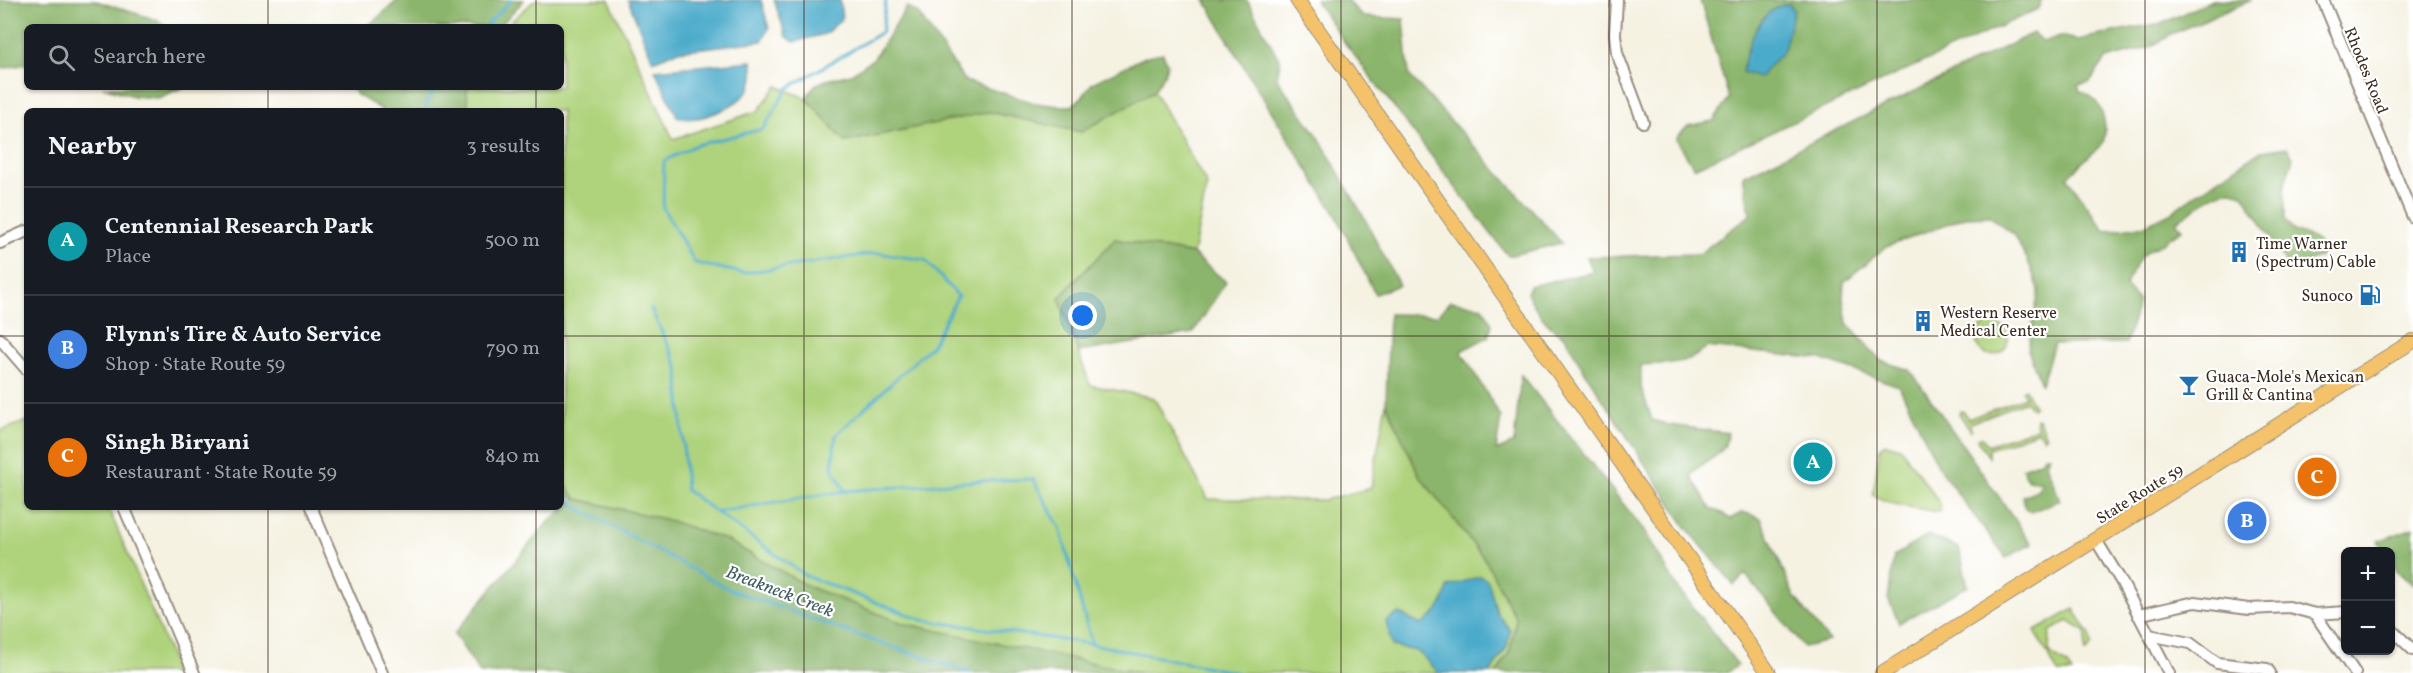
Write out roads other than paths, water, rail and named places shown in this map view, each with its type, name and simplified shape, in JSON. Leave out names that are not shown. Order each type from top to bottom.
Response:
[{"type":"main road","points":[[1297,0],[1769,673]]},
{"type":"main road","name":"State Route 59","points":[[1882,673],[2413,341]]},
{"type":"street","points":[[1617,0],[1615,34],[1617,53],[1644,122]]},
{"type":"street","name":"Rhodes Road","points":[[2323,0],[2413,217]]},
{"type":"street","points":[[0,243],[24,232]]},
{"type":"street","points":[[0,339],[24,367]]},
{"type":"street","points":[[125,510],[194,673]]},
{"type":"street","points":[[312,510],[382,673]]},
{"type":"street","points":[[2096,540],[2169,673]]},
{"type":"street","points":[[2138,615],[2195,602],[2249,609],[2289,607],[2315,614],[2341,612]]},
{"type":"street","points":[[2315,614],[2355,673]]},
{"type":"street","points":[[2395,632],[2413,650]]},
{"type":"street","points":[[2149,635],[2190,643],[2217,663],[2267,669],[2270,673]]},
{"type":"water","points":[[628,0],[761,0],[769,28],[762,41],[678,51],[653,61]]},
{"type":"water","points":[[774,0],[840,0],[842,19],[825,34],[794,42],[786,36]]},
{"type":"water","points":[[1789,4],[1794,10],[1784,50],[1759,78],[1742,72],[1751,40],[1762,20],[1769,12]]},
{"type":"water","points":[[752,61],[752,81],[745,95],[716,113],[694,118],[677,116],[655,70]]},
{"type":"water","points":[[1480,576],[1488,581],[1497,613],[1510,630],[1507,647],[1490,673],[1439,673],[1417,651],[1392,646],[1386,621],[1399,613],[1421,625],[1439,609],[1448,587]]},
{"type":"waterway","name":"Breakneck Creek","points":[[488,24],[511,0]]},
{"type":"waterway","points":[[886,0],[882,32],[788,88],[763,129],[696,145],[664,161],[663,208],[695,263],[743,273],[877,253],[925,260],[958,296],[932,345],[836,435],[832,467],[845,491],[1033,479],[1060,528],[1092,644],[1239,673]]},
{"type":"waterway","name":"Breakneck Creek","points":[[426,108],[426,103],[434,90]]},
{"type":"waterway","points":[[651,309],[678,367],[686,490],[716,512],[845,491]]},
{"type":"waterway","name":"Breakneck Creek","points":[[564,494],[576,507],[731,590],[971,673]]},
{"type":"waterway","points":[[716,512],[806,576],[923,620],[1092,644]]},
{"type":"place","name":"Time Warner (Spectrum) Cable","points":[[2239,252]]},
{"type":"place","name":"Sunoco","points":[[2370,295]]},
{"type":"place","name":"Western Reserve Medical Center","points":[[1923,321]]},
{"type":"place","name":"Guaca-Mole's Mexican Grill & Cantina","points":[[2189,385]]},
{"type":"place","name":"Centennial Research Park","points":[[1813,462]]},
{"type":"place","name":"Singh Biryani","points":[[2317,477]]},
{"type":"place","name":"Flynn's Tire & Auto Service","points":[[2247,521]]}]
